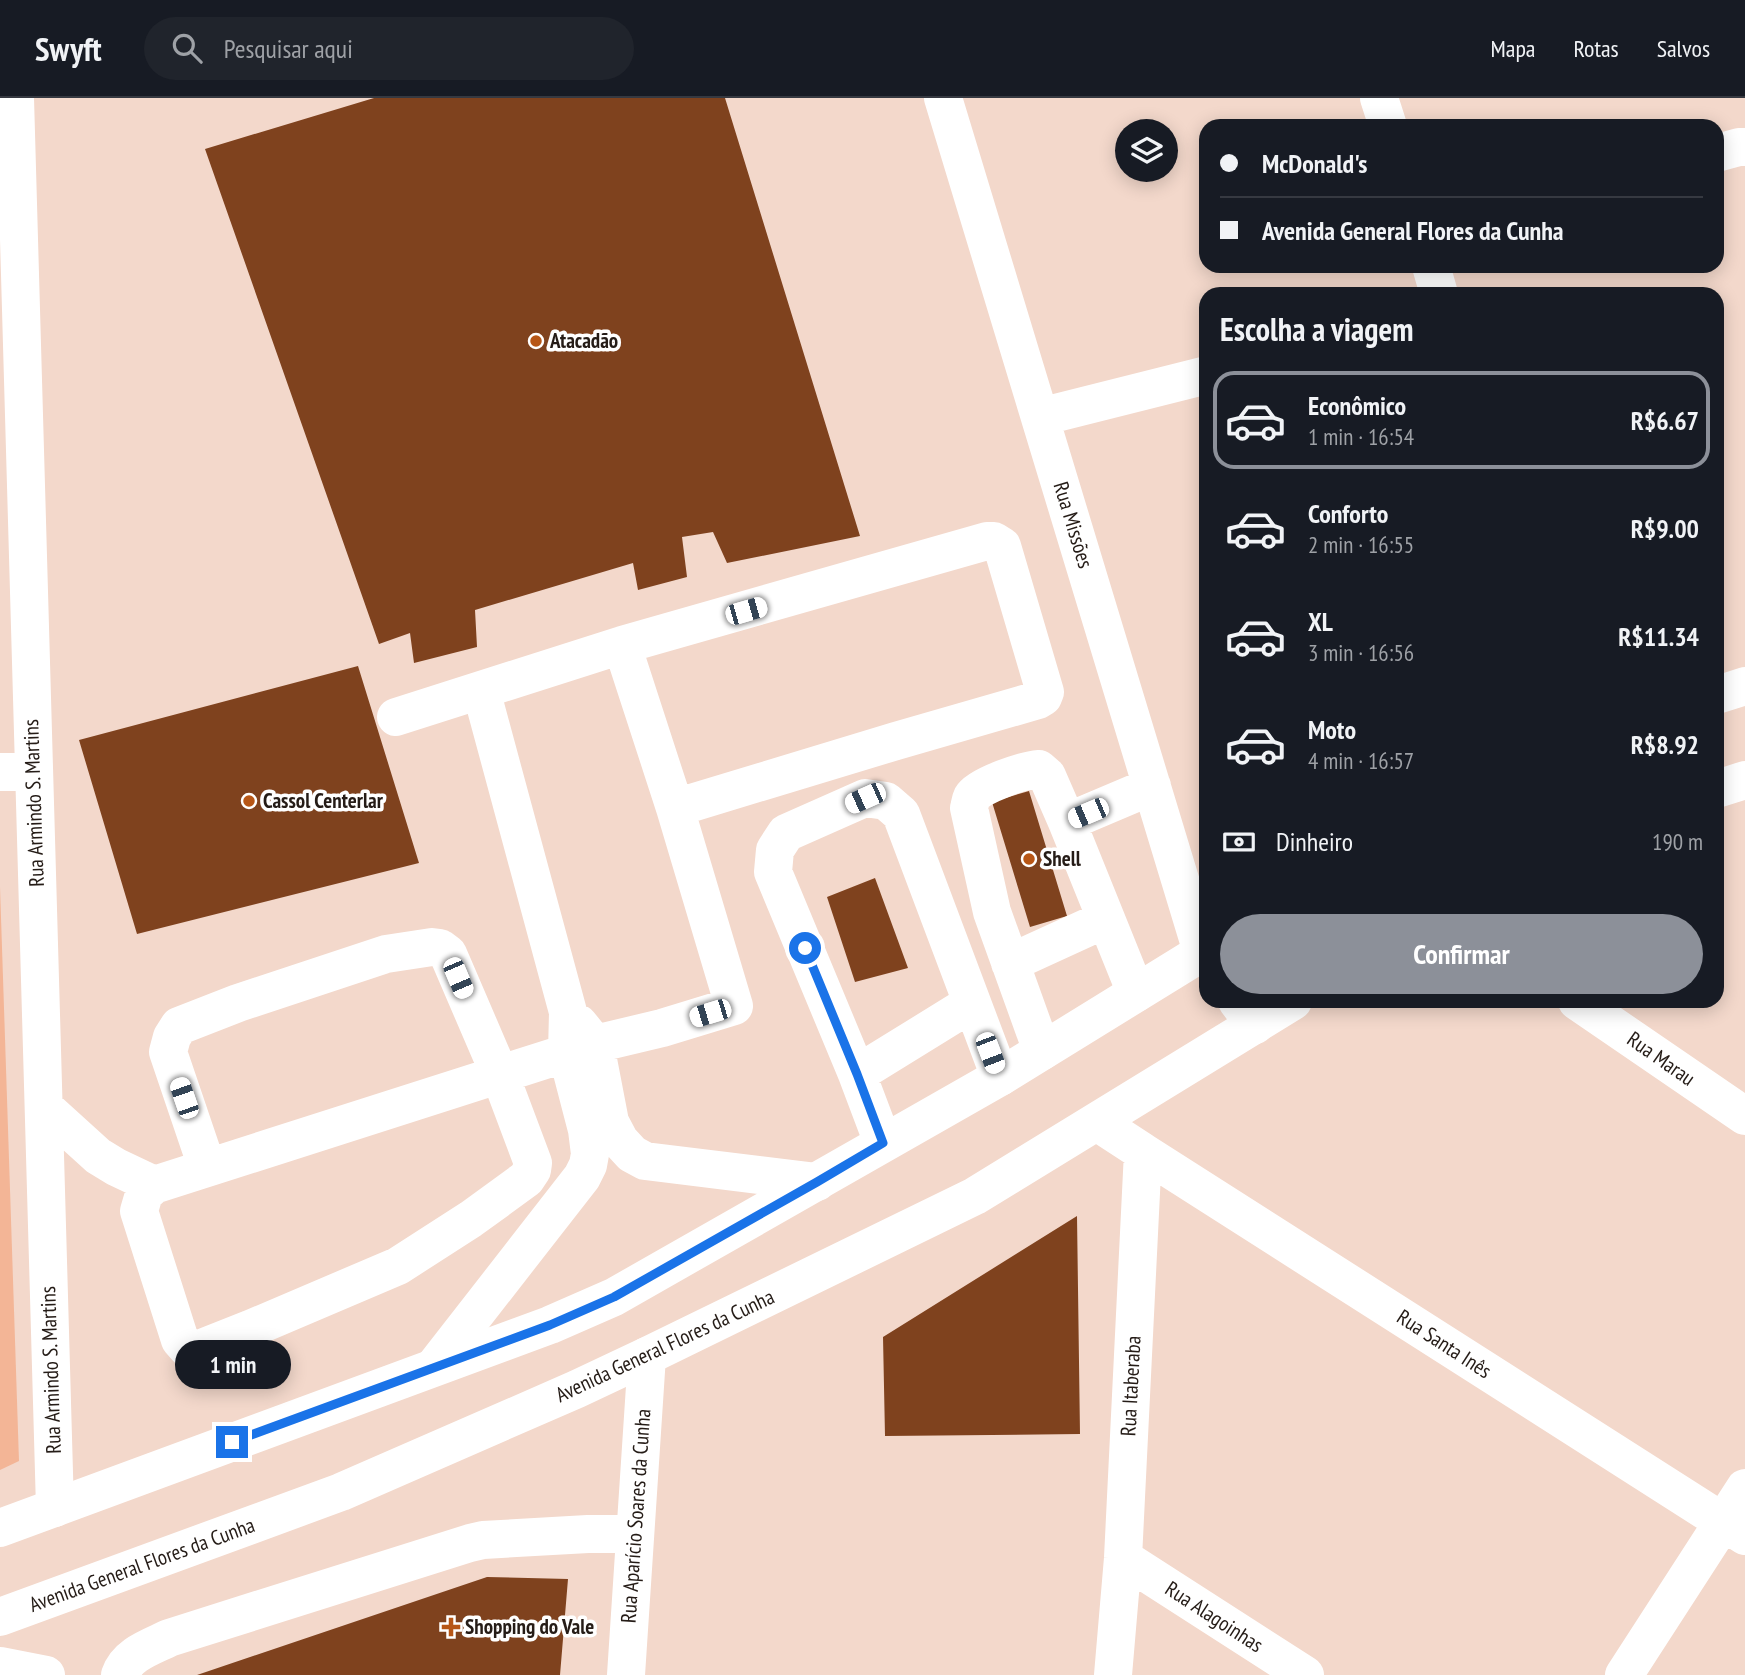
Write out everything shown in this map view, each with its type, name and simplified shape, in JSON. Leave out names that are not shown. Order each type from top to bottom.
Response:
[{"type":"street","name":"Rua Armindo S. Martins","points":[[15,98],[17,771],[44,1107],[55,1508]]},
{"type":"street","name":"Rua Missões","points":[[943,98],[1199,934]]},
{"type":"street","points":[[1379,98],[1386,119]]},
{"type":"street","points":[[1724,151],[1745,147]]},
{"type":"street","points":[[1040,417],[1199,377]]},
{"type":"street","points":[[396,717],[622,645],[987,541],[994,541],[1002,546],[1045,692],[1042,697],[675,808]]},
{"type":"street","points":[[207,1167],[168,1052],[172,1037],[179,1026],[237,1003],[386,954],[432,947],[440,948],[448,954],[500,1075],[533,1163],[532,1171],[526,1179],[471,1219],[398,1266],[197,1350],[187,1348],[180,1340],[139,1211],[144,1194],[154,1185],[207,1167],[500,1075],[581,1049],[734,1006],[675,808],[622,645]]},
{"type":"street","points":[[1724,693],[1745,686]]},
{"type":"street","points":[[481,690],[568,1012],[610,1122],[620,1140],[632,1154],[645,1161],[817,1182]]},
{"type":"street","points":[[1042,1051],[992,912],[969,808],[973,796],[983,788],[1029,769],[1039,769],[1047,776],[1136,993]]},
{"type":"street","points":[[1724,787],[1745,780]]},
{"type":"street","points":[[1067,822],[1152,786]]},
{"type":"street","points":[[883,1143],[773,872],[775,850],[786,833],[865,798],[886,801],[901,814],[1000,1077]]},
{"type":"street","points":[[945,932],[992,912]]},
{"type":"street","points":[[1010,962],[1106,919]]},
{"type":"street","points":[[0,1528],[550,1325],[614,1297],[1000,1077],[1199,956]]},
{"type":"street","points":[[857,1074],[972,1003]]},
{"type":"street","name":"Avenida General Flores da Cunha","points":[[0,1617],[341,1492],[647,1356],[975,1196],[1097,1122],[1246,1013],[1266,1008]]},
{"type":"street","name":"Rua Marau","points":[[1587,1008],[1745,1116]]},
{"type":"street","points":[[434,1367],[582,1177],[588,1165],[590,1154],[581,1049]]},
{"type":"street","points":[[44,1107],[98,1156],[154,1185]]},
{"type":"street","points":[[1097,1122],[1143,1152]]},
{"type":"street","name":"Rua Santa Inês","points":[[1143,1152],[1734,1529]]},
{"type":"street","name":"Rua Itaberaba","points":[[1113,1675],[1123,1558],[1143,1152]]},
{"type":"street","name":"Rua Aparício Soares da Cunha","points":[[626,1675],[647,1356]]},
{"type":"street","points":[[1624,1675],[1734,1529],[1745,1488]]},
{"type":"street","points":[[120,1675],[131,1657],[169,1638],[470,1543],[588,1534],[635,1534]]},
{"type":"street","name":"Rua Alagoinhas","points":[[1123,1558],[1304,1675]]},
{"type":"street","points":[[2,1675],[0,1667],[46,1675]]},
{"type":"shaded area","points":[[0,887],[19,1461],[0,1470]]},
{"type":"building","name":"Atacadão","points":[[374,98],[725,98],[860,536],[727,563],[713,532],[682,537],[687,577],[638,590],[633,563],[475,610],[477,647],[414,663],[410,633],[379,644],[205,149]]},
{"type":"building","name":"Cassol Centerlar","points":[[358,666],[419,863],[137,934],[79,740]]},
{"type":"building","name":"Shell","points":[[1029,791],[1067,916],[1030,927],[992,802]]},
{"type":"building","points":[[875,878],[908,968],[855,982],[827,897]]},
{"type":"building","points":[[1077,1216],[1080,1434],[885,1436],[883,1337]]},
{"type":"building","name":"Shopping do Vale","points":[[487,1577],[568,1579],[560,1675],[197,1675]]},
{"type":"place","name":"Atacadão","points":[[536,341]]},
{"type":"place","name":"Cassol Centerlar","points":[[249,801]]},
{"type":"place","name":"Shell","points":[[1029,859]]},
{"type":"place","name":"Shopping do Vale","points":[[451,1627]]},
{"type":"route","points":[[232,1442],[550,1325],[614,1297],[883,1143],[805,948]]}]
